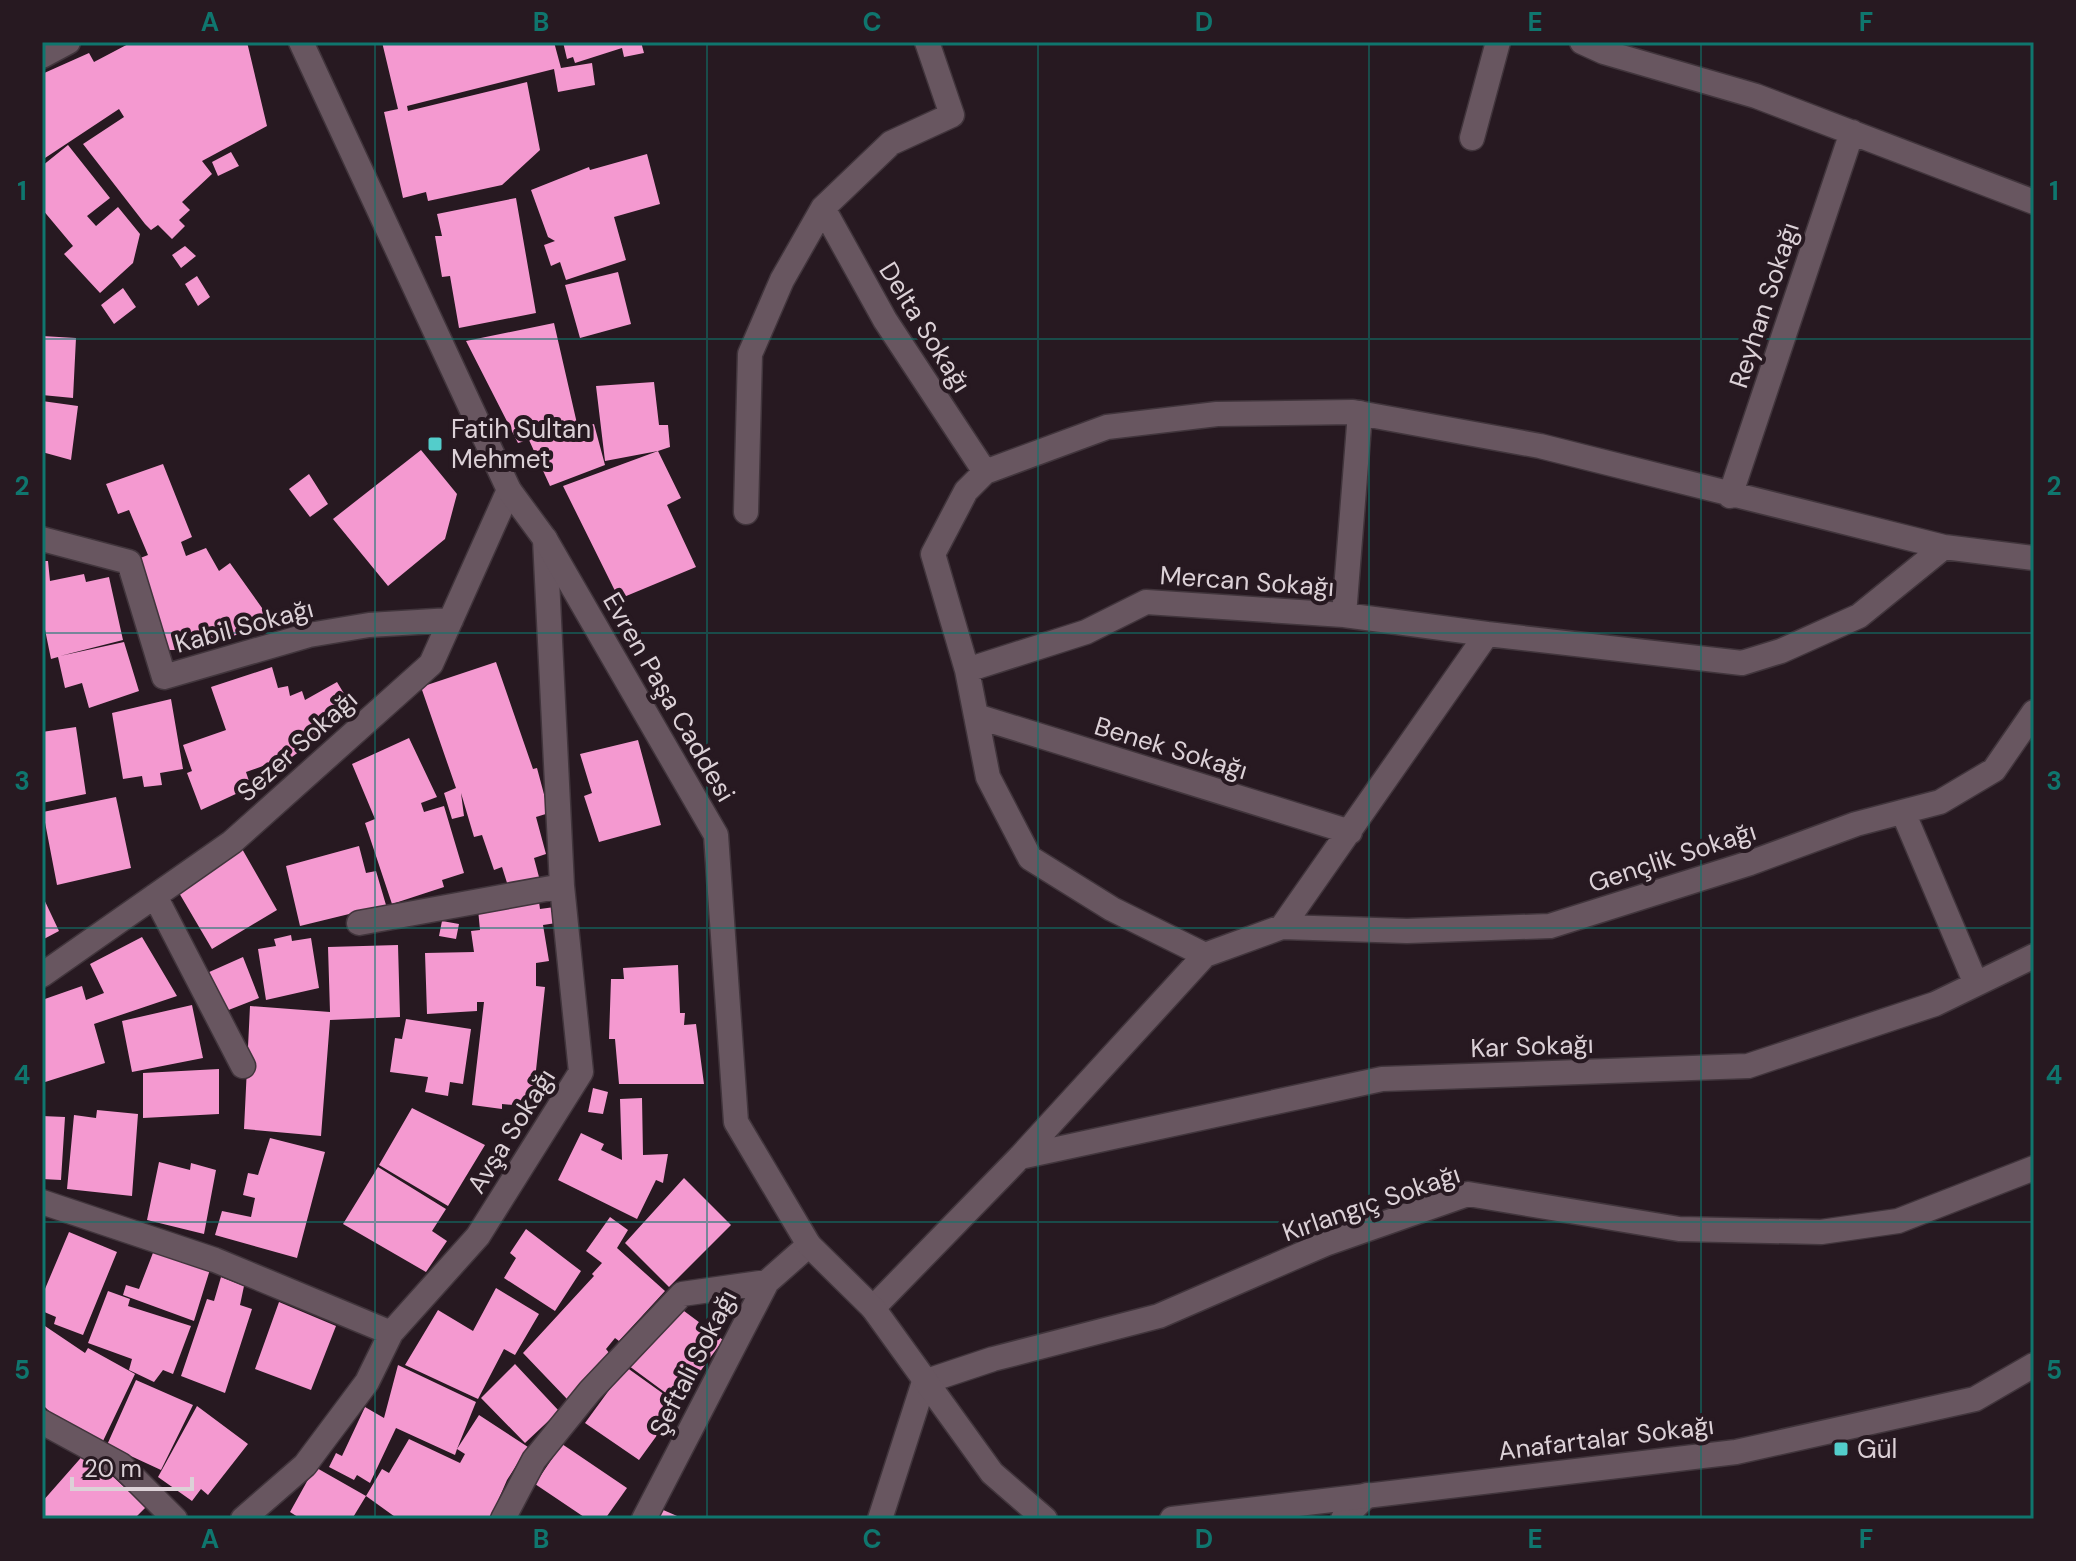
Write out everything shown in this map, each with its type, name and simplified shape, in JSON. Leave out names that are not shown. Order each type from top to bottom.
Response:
[{"type":"street","points":[[42,56],[68,42]]},
{"type":"street","name":"Evren Paşa Caddesi","points":[[301,42],[509,490],[545,539],[716,835],[736,1122],[809,1245],[873,1308],[924,1382]]},
{"type":"street","points":[[746,512],[750,354],[782,280],[823,208],[891,143],[952,115],[927,42]]},
{"type":"street","points":[[1472,138],[1498,42]]},
{"type":"street","points":[[1582,42],[1604,52],[1756,96],[2034,202]]},
{"type":"street","name":"Reyhan Sokağı","points":[[1730,496],[1852,132]]},
{"type":"street","name":"Delta Sokağı","points":[[823,208],[885,320],[985,472]]},
{"type":"street","points":[[1344,615],[1360,413]]},
{"type":"street","points":[[1205,955],[1112,909],[1030,858],[988,777],[967,670],[933,554],[966,491],[985,472],[1107,427],[1217,414],[1360,413],[1540,446],[1730,496],[1944,547],[2034,558]]},
{"type":"street","name":"Sezer Sokağı","points":[[42,975],[232,842],[431,664],[509,490]]},
{"type":"street","name":"Kabil Sokağı","points":[[42,539],[129,562],[164,677],[309,635],[369,625],[451,620]]},
{"type":"street","name":"Avşa Sokağı","points":[[243,1519],[305,1465],[367,1382],[391,1333],[478,1236],[581,1072],[562,886],[545,539]]},
{"type":"street","name":"Mercan Sokağı","points":[[967,670],[1086,632],[1146,602],[1344,615],[1742,663],[1781,651],[1859,616],[1944,547]]},
{"type":"street","points":[[873,1308],[1020,1157],[1205,955],[1282,927],[1487,634]]},
{"type":"street","name":"Gençlik Sokağı","points":[[1282,927],[1407,931],[1550,926],[1940,802],[1994,770],[2034,712]]},
{"type":"street","name":"Benek Sokağı","points":[[976,716],[1350,832]]},
{"type":"street","points":[[1903,812],[1976,984]]},
{"type":"street","points":[[359,923],[562,886]]},
{"type":"street","points":[[155,896],[243,1066]]},
{"type":"street","name":"Kar Sokağı","points":[[1020,1157],[1382,1079],[1748,1066],[1935,1004],[2034,956]]},
{"type":"street","name":"Kırlangıç Sokağı","points":[[924,1382],[993,1359],[1159,1316],[1325,1244],[1468,1194],[1679,1229],[1821,1232],[1898,1221],[2034,1168]]},
{"type":"street","points":[[42,1202],[215,1260],[391,1333]]},
{"type":"street","name":"Şeftali Sokağı","points":[[644,1519],[767,1282],[809,1245]]},
{"type":"street","points":[[503,1519],[534,1460],[590,1391],[682,1294],[767,1282]]},
{"type":"street","name":"Anafartalar Sokağı","points":[[1172,1519],[1736,1452],[1975,1399],[2034,1365]]},
{"type":"street","points":[[880,1519],[924,1382]]},
{"type":"street","points":[[924,1382],[992,1473],[1045,1519]]},
{"type":"street","points":[[42,1422],[121,1465],[175,1519]]},
{"type":"street","points":[[1343,1519],[1367,1495]]},
{"type":"building","points":[[132,42],[247,42],[267,126],[202,161],[212,174],[182,202],[190,210],[179,220],[185,226],[172,239],[158,225],[151,230],[145,224],[83,144],[124,117],[119,109],[42,160],[42,74],[89,53],[94,62]]},
{"type":"building","points":[[382,42],[554,42],[561,68],[592,63],[595,85],[558,92],[554,69],[407,106],[408,111],[527,82],[540,150],[502,185],[428,201],[426,192],[403,198],[384,112],[398,109]]},
{"type":"building","points":[[563,42],[641,42],[644,53],[624,57],[622,48],[575,63],[573,57],[567,59]]},
{"type":"building","points":[[68,145],[110,198],[87,216],[96,226],[118,207],[140,234],[133,263],[100,293],[64,254],[73,246],[42,209],[42,166]]},
{"type":"building","points":[[231,152],[239,166],[218,176],[212,162]]},
{"type":"building","points":[[647,154],[660,204],[614,217],[626,260],[566,280],[560,262],[551,266],[544,245],[555,241],[548,237],[531,190],[589,167],[590,170]]},
{"type":"building","points":[[516,198],[536,313],[459,328],[450,276],[442,277],[435,236],[442,236],[437,214]]},
{"type":"building","points":[[185,246],[196,256],[181,268],[172,255]]},
{"type":"building","points":[[618,272],[631,324],[580,338],[565,285]]},
{"type":"building","points":[[197,276],[210,297],[198,306],[185,284]]},
{"type":"building","points":[[123,288],[136,307],[114,324],[101,305]]},
{"type":"building","points":[[554,323],[578,428],[594,424],[605,465],[550,486],[529,440],[518,443],[466,341]]},
{"type":"building","points":[[42,336],[76,338],[73,398],[42,395]]},
{"type":"building","points":[[654,382],[659,425],[668,425],[670,447],[605,461],[596,386]]},
{"type":"building","points":[[42,401],[78,406],[71,460],[42,452]]},
{"type":"building","points":[[421,450],[457,494],[445,539],[388,586],[333,519]]},
{"type":"building","points":[[658,451],[681,498],[667,505],[696,567],[619,599],[563,486]]},
{"type":"building","points":[[163,464],[192,537],[181,542],[186,556],[206,548],[219,571],[230,563],[272,622],[211,644],[208,640],[192,650],[167,650],[130,562],[148,555],[129,510],[118,514],[106,484]]},
{"type":"building","points":[[309,474],[328,504],[310,517],[289,489]]},
{"type":"building","points":[[42,561],[48,561],[50,581],[84,574],[86,582],[109,577],[123,640],[60,656],[124,642],[139,691],[89,708],[82,683],[65,688],[58,657],[51,659],[42,615]]},
{"type":"building","points":[[496,662],[533,769],[537,768],[549,813],[536,817],[546,854],[534,858],[539,877],[508,886],[502,867],[494,870],[482,835],[474,837],[461,793],[464,816],[452,819],[444,793],[456,788],[421,687]]},
{"type":"building","points":[[272,667],[278,688],[288,686],[290,696],[302,691],[305,700],[337,682],[349,702],[332,720],[314,731],[315,735],[304,738],[307,746],[278,767],[277,761],[246,772],[251,787],[201,810],[187,773],[192,771],[183,745],[226,730],[211,687]]},
{"type":"building","points":[[171,699],[183,769],[160,773],[162,785],[144,787],[142,776],[123,779],[112,713]]},
{"type":"building","points":[[76,727],[86,794],[42,803],[42,732]]},
{"type":"building","points":[[409,738],[437,797],[421,803],[424,812],[444,806],[464,873],[442,880],[444,887],[392,904],[365,823],[375,819],[352,764]]},
{"type":"building","points":[[638,740],[661,825],[599,842],[584,796],[592,793],[580,754]]},
{"type":"building","points":[[116,797],[131,868],[57,885],[43,812]]},
{"type":"building","points":[[359,846],[366,873],[376,871],[386,905],[300,926],[286,866]]},
{"type":"building","points":[[241,847],[277,910],[212,949],[175,886]]},
{"type":"building","points":[[42,895],[59,931],[42,940]]},
{"type":"building","points":[[539,902],[540,909],[562,906],[563,922],[543,925],[549,961],[536,963],[536,986],[545,987],[532,1107],[502,1104],[502,1109],[472,1105],[484,1002],[477,1002],[477,1011],[427,1014],[425,953],[474,952],[471,931],[480,930],[478,909]]},
{"type":"building","points":[[442,921],[459,924],[456,939],[439,936]]},
{"type":"building","points":[[291,935],[292,941],[311,938],[319,988],[266,1000],[258,949],[276,946],[274,939]]},
{"type":"building","points":[[142,937],[177,996],[94,1024],[105,1063],[42,1083],[42,1000],[82,986],[86,1000],[104,993],[90,964]]},
{"type":"building","points":[[398,945],[400,1017],[330,1020],[321,1136],[244,1129],[250,1006],[330,1012],[328,947]]},
{"type":"building","points":[[243,957],[259,998],[226,1011],[207,973]]},
{"type":"building","points":[[678,965],[680,1013],[685,1013],[684,1025],[696,1024],[704,1084],[619,1084],[615,1039],[609,1039],[611,979],[624,979],[623,968]]},
{"type":"building","points":[[192,1005],[203,1058],[132,1072],[122,1021]]},
{"type":"building","points":[[406,1019],[471,1029],[463,1084],[450,1082],[448,1096],[425,1092],[428,1077],[390,1072],[395,1038],[402,1039]]},
{"type":"building","points":[[219,1069],[219,1114],[143,1118],[143,1073]]},
{"type":"building","points":[[593,1088],[608,1092],[603,1114],[588,1112]]},
{"type":"building","points":[[642,1098],[643,1155],[668,1154],[663,1183],[656,1180],[637,1219],[558,1180],[581,1133],[604,1144],[601,1150],[622,1160],[620,1099]]},
{"type":"building","points":[[412,1108],[485,1145],[448,1206],[379,1165]]},
{"type":"building","points":[[97,1110],[138,1114],[132,1196],[67,1189],[74,1115],[96,1118]]},
{"type":"building","points":[[42,1116],[65,1117],[61,1180],[42,1179]]},
{"type":"building","points":[[270,1138],[325,1152],[297,1258],[215,1235],[222,1211],[251,1217],[255,1198],[243,1195],[248,1173],[258,1175]]},
{"type":"building","points":[[159,1162],[190,1170],[191,1163],[216,1170],[204,1234],[147,1220]]},
{"type":"building","points":[[378,1167],[446,1209],[432,1231],[447,1241],[426,1272],[343,1224]]},
{"type":"building","points":[[684,1178],[731,1225],[669,1287],[625,1243]]},
{"type":"building","points":[[610,1217],[628,1230],[617,1248],[665,1291],[619,1341],[615,1338],[606,1349],[610,1354],[567,1399],[523,1353],[594,1276],[592,1274],[602,1263],[586,1251]]},
{"type":"building","points":[[526,1229],[581,1271],[555,1311],[504,1278],[516,1258],[510,1253]]},
{"type":"building","points":[[69,1232],[117,1252],[83,1335],[54,1324],[56,1317],[42,1311],[42,1296]]},
{"type":"building","points":[[156,1245],[212,1263],[194,1321],[123,1295],[126,1285],[139,1289]]},
{"type":"building","points":[[221,1277],[244,1286],[240,1305],[252,1309],[225,1393],[181,1376],[207,1299],[214,1301]]},
{"type":"building","points":[[496,1288],[539,1314],[515,1355],[504,1349],[478,1399],[405,1365],[438,1310],[473,1331]]},
{"type":"building","points":[[108,1291],[130,1299],[128,1306],[191,1326],[173,1374],[163,1370],[154,1382],[129,1370],[132,1359],[88,1343]]},
{"type":"building","points":[[279,1302],[336,1326],[311,1390],[255,1369]]},
{"type":"building","points":[[684,1311],[723,1340],[678,1402],[625,1363],[671,1312]]},
{"type":"building","points":[[42,1324],[85,1353],[88,1348],[135,1374],[103,1441],[50,1412],[42,1404]]},
{"type":"building","points":[[515,1364],[559,1411],[525,1443],[481,1398]]},
{"type":"building","points":[[398,1365],[476,1402],[455,1455],[396,1428],[370,1483],[357,1475],[354,1480],[329,1467],[336,1453],[342,1456],[365,1407],[384,1418]]},
{"type":"building","points":[[626,1367],[679,1405],[639,1460],[585,1423]]},
{"type":"building","points":[[136,1380],[193,1405],[161,1470],[107,1445]]},
{"type":"building","points":[[197,1406],[248,1444],[208,1495],[201,1489],[192,1501],[158,1477]]},
{"type":"building","points":[[479,1415],[528,1447],[507,1480],[490,1519],[398,1519],[366,1496],[382,1469],[389,1473],[409,1439],[460,1463],[465,1454],[457,1449]]},
{"type":"building","points":[[562,1444],[627,1488],[605,1519],[587,1519],[535,1484]]},
{"type":"building","points":[[86,1452],[146,1507],[134,1519],[48,1519],[42,1514],[42,1502]]},
{"type":"building","points":[[315,1467],[366,1496],[352,1519],[301,1519],[290,1512]]},
{"type":"building","points":[[661,1509],[684,1519],[657,1519]]},
{"type":"place","name":"Fatih Sultan Mehmet","points":[[435,444]]},
{"type":"place","name":"Gül","points":[[1841,1449]]}]
